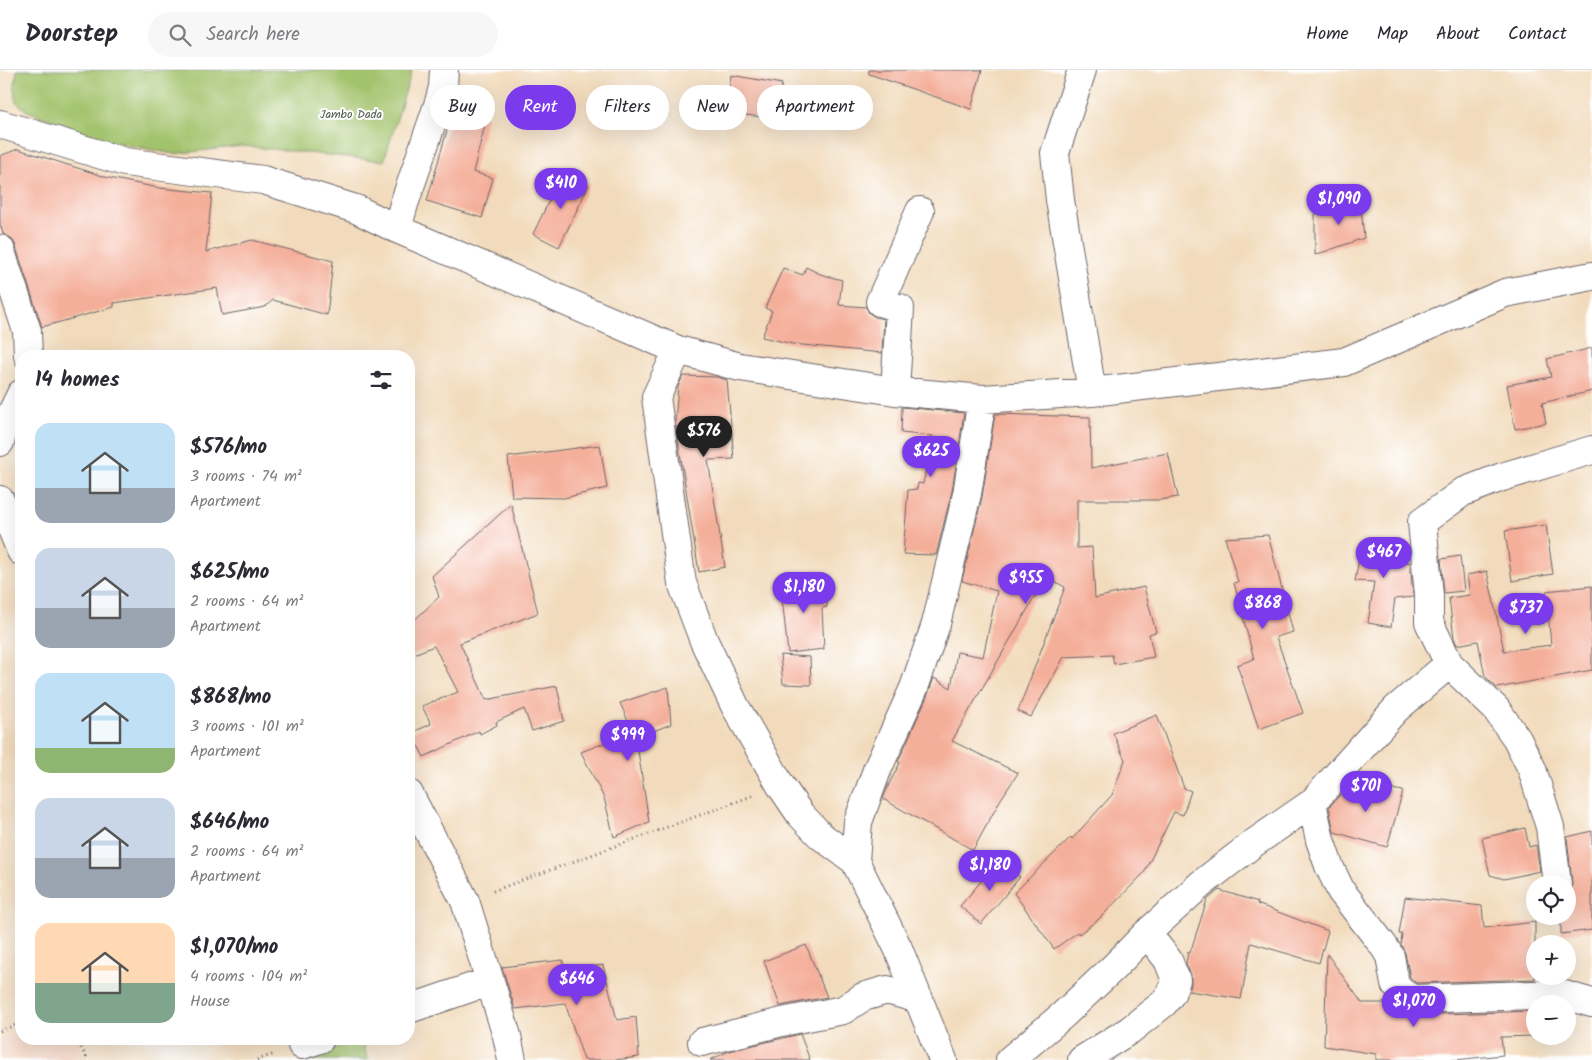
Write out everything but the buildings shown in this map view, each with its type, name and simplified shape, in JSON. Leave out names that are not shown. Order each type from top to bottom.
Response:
[{"type":"street","points":[[397,229],[439,102],[443,87],[444,70]]},
{"type":"street","points":[[1082,70],[1055,153],[1060,200],[1092,392]]},
{"type":"street","points":[[0,124],[125,162],[262,180],[356,209],[397,229],[678,350],[740,368],[895,391],[982,399],[1092,392],[1344,362],[1505,293],[1592,276]]},
{"type":"street","points":[[895,391],[900,308],[880,302],[920,211]]},
{"type":"street","points":[[0,249],[27,331],[28,350]]},
{"type":"street","points":[[678,350],[656,397],[682,583],[704,641],[735,706],[781,786],[800,814],[821,836],[855,861],[898,948],[943,1060]]},
{"type":"street","points":[[855,861],[858,822],[877,770],[914,688],[936,624],[967,494],[982,399]]},
{"type":"street","points":[[0,442],[15,406]]},
{"type":"street","points":[[1556,875],[1550,827],[1532,769],[1516,739],[1496,709],[1449,664],[1429,622],[1429,595],[1422,522],[1463,492],[1502,477],[1592,450]]},
{"type":"street","points":[[0,500],[15,536]]},
{"type":"street","points":[[1010,1060],[1063,1015],[1147,933],[1201,884],[1246,849],[1312,803],[1396,709],[1449,664]]},
{"type":"street","points":[[1312,803],[1320,840],[1329,866],[1341,891],[1390,956],[1395,984],[1403,993],[1412,999],[1561,994],[1592,1003]]},
{"type":"street","points":[[415,805],[465,901],[507,1036],[512,1060]]},
{"type":"street","points":[[1082,1060],[1130,1030],[1164,1003],[1171,994],[1176,980],[1168,960],[1147,933]]},
{"type":"street","points":[[415,1006],[490,980]]},
{"type":"street","points":[[702,1042],[782,1022],[843,1010],[863,997],[887,990],[919,999]]},
{"type":"path","points":[[465,901],[781,786]]},
{"type":"path","points":[[0,1031],[15,1025]]},
{"type":"path","points":[[79,1045],[88,1060]]},
{"type":"shaded area","points":[[15,1034],[15,1045],[78,1045],[87,1060],[0,1060],[0,1040]]},
{"type":"green space","name":"Jambo Dada","points":[[17,70],[412,70],[384,161],[242,146],[173,154],[108,141],[27,111],[16,102],[14,89]]},
{"type":"green space","points":[[344,1045],[364,1045],[368,1060],[299,1060]]}]
